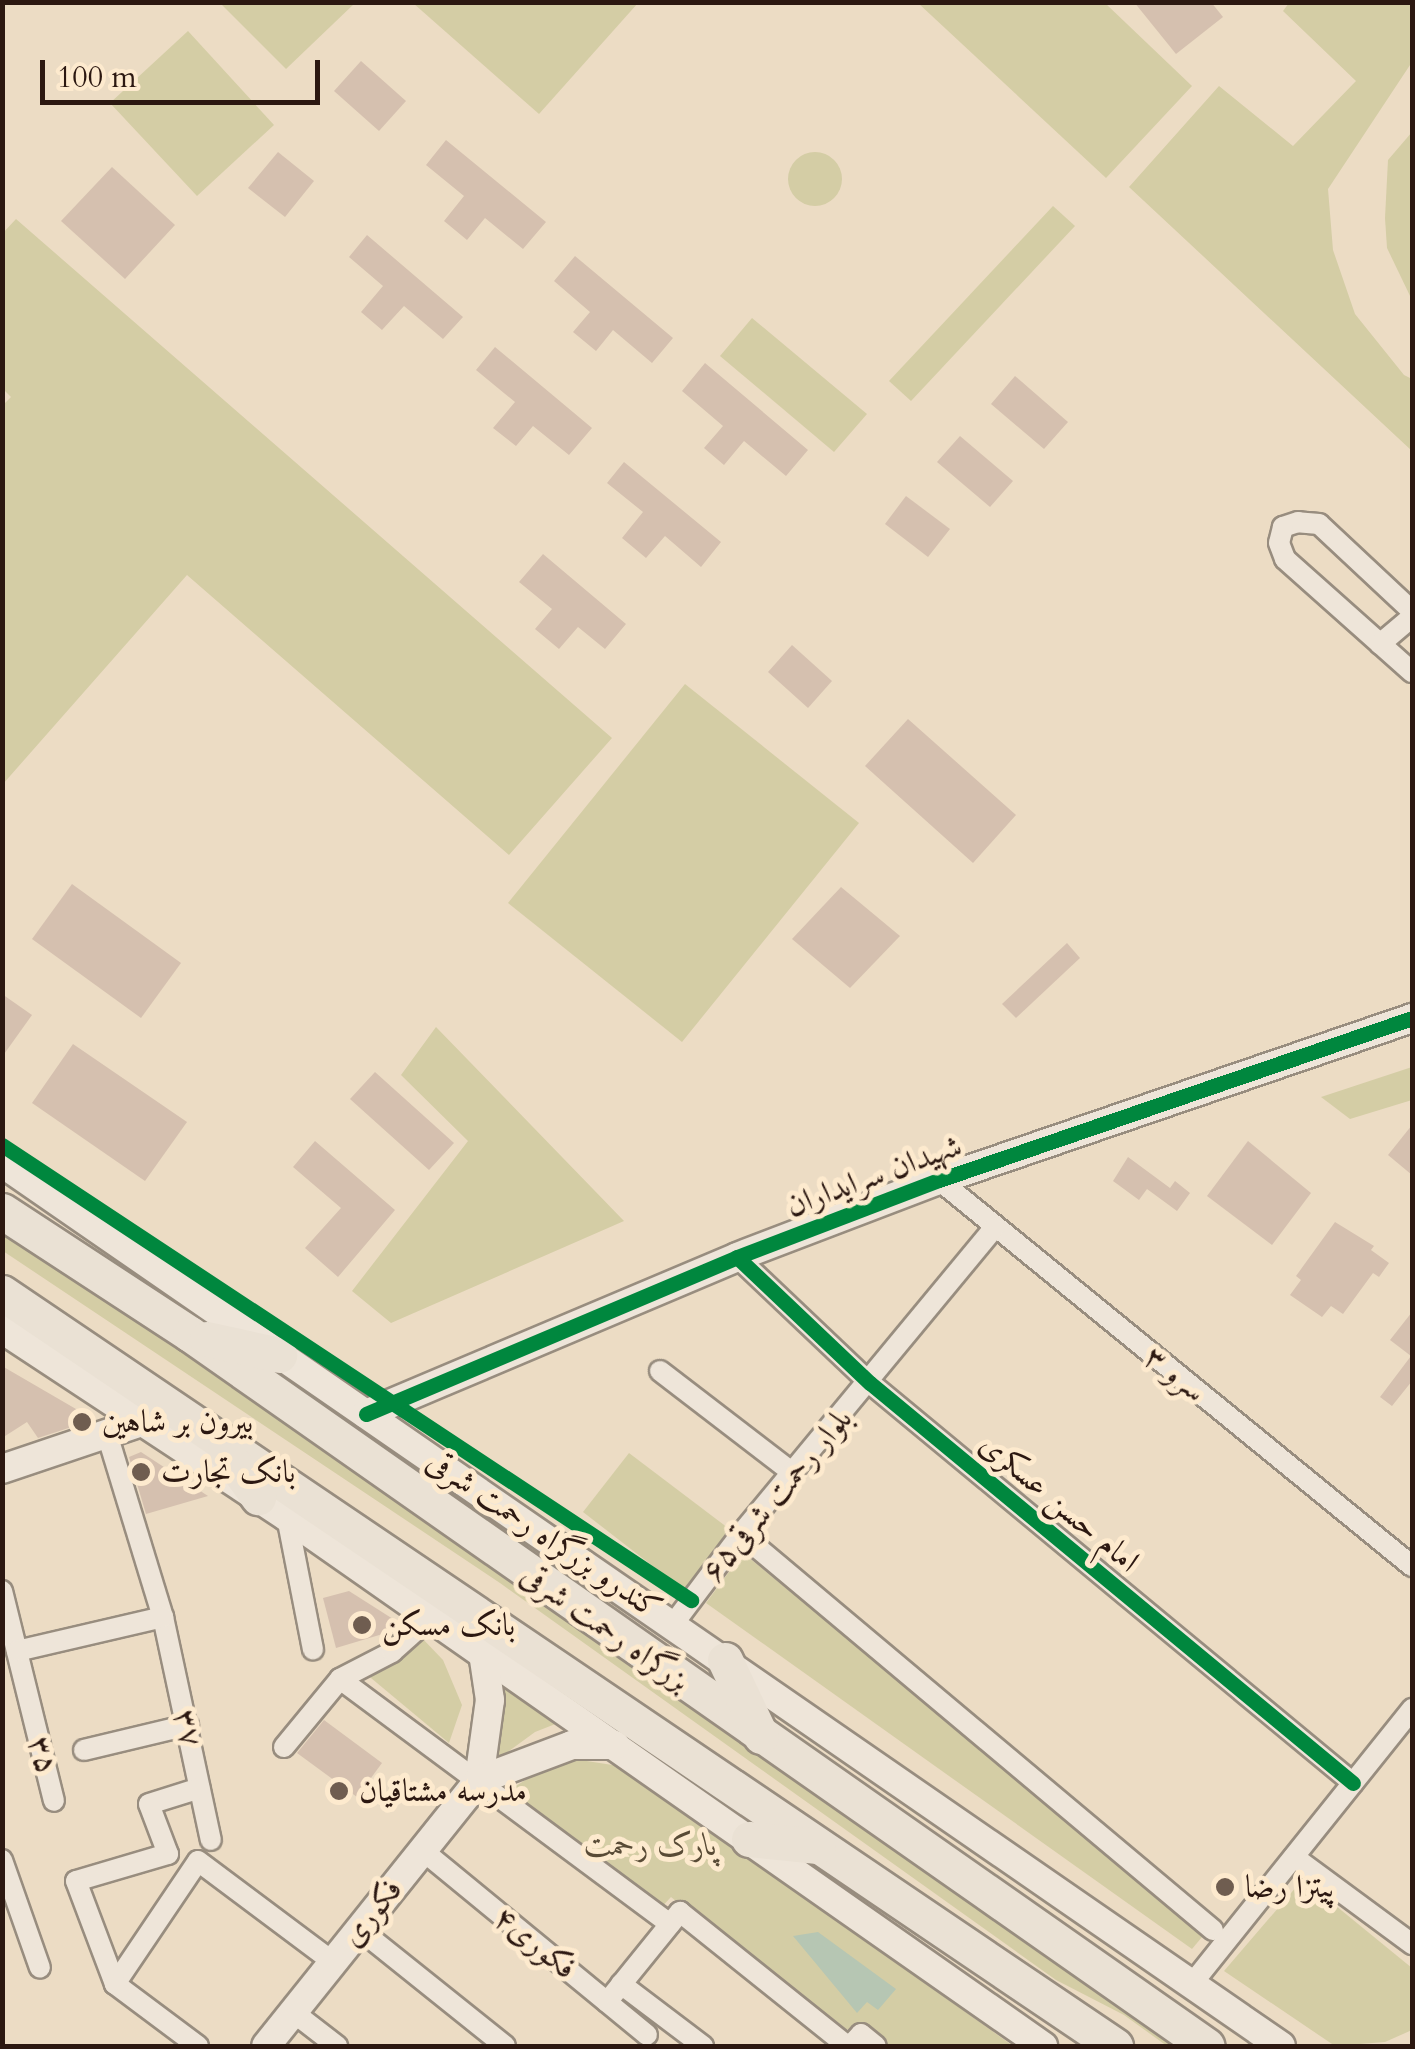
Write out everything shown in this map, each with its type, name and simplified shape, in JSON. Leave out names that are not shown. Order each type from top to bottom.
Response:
[{"type":"highway","name":"بزرگراه رحمت شرقی","points":[[2,1211],[190,1334],[1207,2046]]},
{"type":"highway","name":"بزرگراه رحمت شرقی","points":[[2,1293],[1115,2046]]},
{"type":"highway","points":[[190,1334],[279,1356]]},
{"type":"highway","points":[[213,1434],[272,1507]]},
{"type":"highway","points":[[725,1660],[761,1737]]},
{"type":"highway","points":[[749,1839],[822,1846]]},
{"type":"main road","name":"شهیدان سرایداران","points":[[366,1414],[737,1257],[939,1180],[1412,1018]]},
{"type":"main road","name":"کندرو بزرگراه رحمت شرقی","points":[[2,1163],[674,1623],[1280,2046]]},
{"type":"main road","points":[[2,1329],[272,1507],[1043,2046]]},
{"type":"main road","points":[[2,1469],[142,1422]]},
{"type":"main road","points":[[482,1653],[490,1700],[479,1780],[572,1745],[615,1745]]},
{"type":"main road","name":"فکوری","points":[[266,2046],[479,1780]]},
{"type":"street","points":[[1380,644],[1412,614],[1319,524],[1283,527],[1280,543],[1285,560],[1380,644],[1412,672]]},
{"type":"street","name":"سرو ۳","points":[[939,1180],[1412,1566]]},
{"type":"street","name":"بلوار رحمت شرقی۶۵","points":[[674,1623],[741,1534],[870,1383],[994,1228]]},
{"type":"street","name":"امام حسن عسکری","points":[[737,1257],[870,1383],[1353,1783]]},
{"type":"street","points":[[660,1371],[793,1473]]},
{"type":"street","name":"۳۷","points":[[108,1434],[163,1616],[212,1840]]},
{"type":"street","points":[[272,1507],[313,1649]]},
{"type":"street","points":[[741,1534],[1213,1930]]},
{"type":"street","name":"۳۵","points":[[2,1591],[54,1801]]},
{"type":"street","points":[[17,1651],[163,1616]]},
{"type":"street","points":[[284,1747],[340,1679],[392,1652],[431,1617]]},
{"type":"street","points":[[340,1679],[670,1924]]},
{"type":"street","points":[[1191,1985],[1412,1708]]},
{"type":"street","points":[[84,1750],[188,1725]]},
{"type":"street","points":[[198,2046],[115,1984],[76,1881],[168,1854],[149,1804],[200,1788]]},
{"type":"street","name":"فکوری۴","points":[[422,1850],[607,2002],[643,2041]]},
{"type":"street","points":[[1294,1856],[1412,1944]]},
{"type":"street","points":[[2,1860],[40,1968]]},
{"type":"street","points":[[115,1984],[198,1861],[333,1962]]},
{"type":"street","points":[[607,2002],[680,1912],[858,2043]]},
{"type":"street","points":[[359,1929],[505,2046]]},
{"type":"street","points":[[621,1984],[703,2046]]},
{"type":"street","points":[[293,2012],[337,2046]]},
{"type":"street","points":[[643,2041],[664,2016]]},
{"type":"green space","points":[[220,3],[355,3],[286,69]]},
{"type":"green space","points":[[413,3],[638,3],[539,114]]},
{"type":"green space","points":[[918,3],[1105,3],[1192,86],[1106,178]]},
{"type":"green space","points":[[1289,3],[1412,3],[1412,62],[1328,189],[1333,250],[1355,314],[1404,375],[1412,379],[1412,451],[1129,187],[1219,86],[1293,146],[1356,81],[1283,11]]},
{"type":"green space","points":[[188,31],[274,125],[197,196],[110,103]]},
{"type":"green space","points":[[1412,132],[1412,300],[1387,248],[1385,218],[1388,160]]},
{"type":"green space","points":[[815,152],[834,160],[842,179],[834,198],[815,206],[796,198],[788,179],[796,160]]},
{"type":"green space","points":[[1053,206],[1075,226],[911,401],[889,381]]},
{"type":"green space","points":[[16,219],[612,738],[509,855],[187,575],[3,784],[2,406],[11,397],[3,389],[2,234]]},
{"type":"green space","points":[[752,318],[867,414],[834,452],[720,356]]},
{"type":"green space","points":[[685,684],[859,823],[682,1042],[508,903]]},
{"type":"green space","points":[[436,1027],[624,1221],[391,1323],[352,1291],[468,1141],[401,1075]]},
{"type":"green space","points":[[1412,1067],[1412,1100],[1350,1119],[1321,1097]]},
{"type":"green space","points":[[2,1225],[636,1661],[1179,2046],[1167,2046],[1124,2015],[1056,1980],[500,1583],[3,1251]]},
{"type":"green space","points":[[629,1453],[732,1531],[685,1591],[583,1512]]},
{"type":"green space","points":[[743,1553],[1207,1931],[1192,1949],[706,1603]]},
{"type":"green space","points":[[420,1636],[443,1660],[462,1705],[449,1743],[365,1673]]},
{"type":"green space","points":[[499,1672],[563,1721],[535,1732],[483,1770]]},
{"type":"green space","name":"پارک رحمت","points":[[580,1760],[619,1766],[646,1783],[1013,2046],[877,2046],[847,2029],[841,2036],[671,1897],[658,1911],[508,1791],[549,1765]]},
{"type":"green space","points":[[1303,1879],[1412,1968],[1412,2030],[1385,2042],[1335,2046],[1224,1971]]},
{"type":"shaded area","points":[[818,1932],[896,1989],[878,2010],[867,2002],[857,2013],[793,1936]]},
{"type":"building","points":[[1134,2],[1211,2],[1223,17],[1176,54]]},
{"type":"building","points":[[361,61],[406,101],[379,131],[334,91]]},
{"type":"building","points":[[446,140],[546,222],[523,249],[485,218],[467,240],[444,221],[464,196],[426,165]]},
{"type":"building","points":[[278,152],[314,181],[285,217],[248,188]]},
{"type":"building","points":[[112,167],[175,225],[125,279],[61,221]]},
{"type":"building","points":[[367,235],[463,317],[443,339],[404,306],[382,330],[361,312],[383,286],[349,257]]},
{"type":"building","points":[[575,256],[673,338],[652,363],[613,330],[596,351],[573,332],[590,312],[554,281]]},
{"type":"building","points":[[495,347],[592,428],[569,455],[533,426],[516,446],[493,428],[515,402],[476,370]]},
{"type":"building","points":[[705,363],[808,450],[786,476],[744,441],[724,465],[704,448],[723,426],[682,391]]},
{"type":"building","points":[[1015,376],[1068,422],[1044,449],[991,404]]},
{"type":"building","points":[[960,436],[1013,481],[990,507],[937,462]]},
{"type":"building","points":[[624,462],[721,542],[701,567],[665,536],[646,558],[622,538],[643,512],[607,483]]},
{"type":"building","points":[[906,496],[950,529],[928,557],[885,524]]},
{"type":"building","points":[[543,554],[626,624],[605,649],[578,627],[559,649],[535,629],[552,609],[519,582]]},
{"type":"building","points":[[792,645],[832,681],[808,708],[768,672]]},
{"type":"building","points":[[908,719],[1016,815],[973,863],[865,766]]},
{"type":"building","points":[[72,884],[181,963],[141,1018],[32,939]]},
{"type":"building","points":[[841,887],[900,936],[850,988],[792,939]]},
{"type":"building","points":[[1067,943],[1080,958],[1016,1018],[1002,1004]]},
{"type":"building","points":[[2,994],[32,1015],[2,1057]]},
{"type":"building","points":[[73,1044],[187,1122],[145,1181],[32,1103]]},
{"type":"building","points":[[375,1072],[454,1143],[429,1170],[350,1099]]},
{"type":"building","points":[[1412,1125],[1412,1175],[1388,1155]]},
{"type":"building","points":[[315,1141],[395,1210],[338,1277],[305,1248],[341,1208],[293,1167]]},
{"type":"building","points":[[1248,1141],[1311,1193],[1272,1245],[1207,1196]]},
{"type":"building","points":[[1128,1157],[1170,1188],[1175,1181],[1190,1193],[1177,1211],[1147,1189],[1139,1200],[1113,1181]]},
{"type":"building","points":[[1335,1222],[1374,1246],[1371,1250],[1389,1263],[1379,1277],[1373,1273],[1343,1314],[1331,1306],[1322,1317],[1290,1295],[1301,1280],[1296,1276]]},
{"type":"building","points":[[1412,1312],[1412,1381],[1392,1406],[1380,1397],[1411,1356],[1390,1340]]},
{"type":"building","points":[[2,1366],[88,1416],[90,1421],[38,1438],[27,1422],[2,1438]]},
{"type":"building","points":[[141,1452],[208,1496],[146,1514],[129,1457]]},
{"type":"building","name":"بانک مسکن","points":[[349,1591],[393,1619],[396,1630],[336,1648],[323,1598]]},
{"type":"building","name":"مدرسه مشتاقیان","points":[[324,1720],[382,1763],[357,1797],[297,1753]]},
{"type":"cycle path","points":[[366,1414],[737,1257],[939,1180],[1412,1018]]},
{"type":"cycle path","points":[[2,1145],[691,1600]]},
{"type":"cycle path","points":[[737,1257],[870,1383],[1353,1783]]},
{"type":"place","name":"بیرون بر شاهین","points":[[82,1422]]},
{"type":"place","name":"بانک تجارت","points":[[141,1472]]},
{"type":"place","name":"بانک مسکن","points":[[362,1625]]},
{"type":"place","name":"مدرسه مشتاقیان","points":[[339,1791]]},
{"type":"place","name":"پیتزا رضا","points":[[1225,1887]]}]
